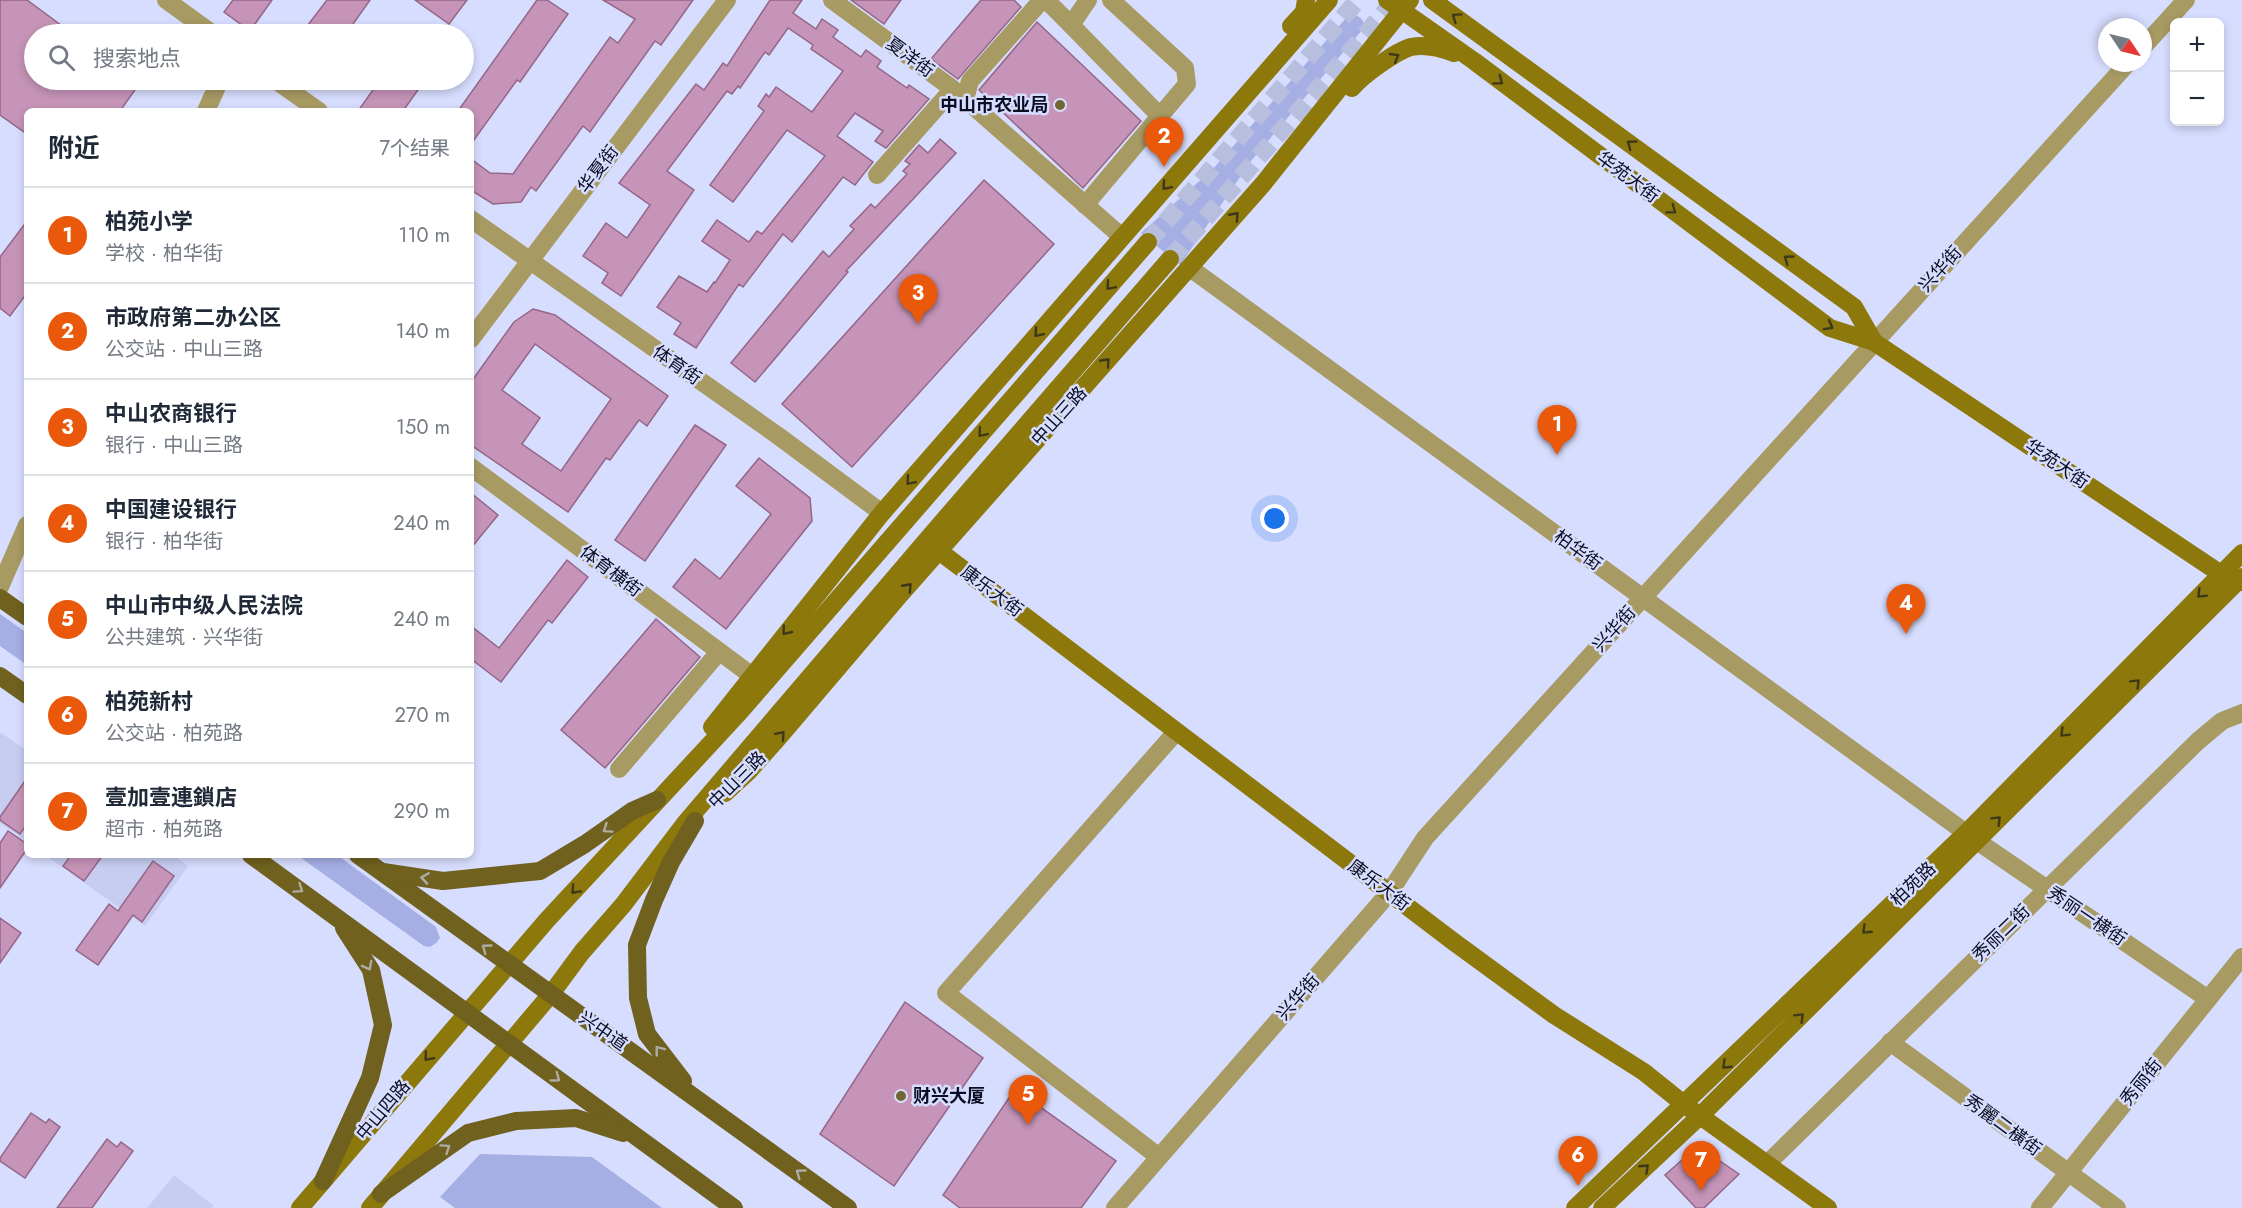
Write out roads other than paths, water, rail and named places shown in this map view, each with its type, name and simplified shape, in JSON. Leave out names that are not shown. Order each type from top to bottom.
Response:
[{"type":"main road","points":[[1209,137],[1249,74],[1304,12],[1306,0]]},
{"type":"main road","points":[[380,871],[443,881],[540,871],[585,844],[632,811],[657,800],[751,675],[882,513],[1329,0]]},
{"type":"main road","name":"华苑大街","points":[[1432,0],[1854,307],[1874,342]]},
{"type":"main road","name":"华苑大街","points":[[1399,3],[1830,328],[1874,342],[2221,574],[2241,580]]},
{"type":"main road","name":"中山三路","points":[[691,822],[749,771],[939,551],[1263,184],[1399,3]]},
{"type":"main road","points":[[1263,184],[1364,74],[1411,47],[1433,47],[1474,61]]},
{"type":"main road","points":[[466,1013],[657,800],[737,715],[1149,242]]},
{"type":"main road","name":"中山三路","points":[[509,1044],[582,952],[923,544],[1170,259]]},
{"type":"main road","name":"康乐大街","points":[[939,551],[1389,893],[1554,1015],[1644,1072],[1685,1105],[1828,1208]]},
{"type":"main road","name":"柏苑路","points":[[1602,1208],[1700,1116],[2242,553]]},
{"type":"main road","name":"柏苑路","points":[[1575,1208],[2241,580]]},
{"type":"main road","points":[[0,597],[24,615]]},
{"type":"main road","points":[[0,676],[24,693]]},
{"type":"main road","points":[[691,822],[667,872],[637,945],[638,998],[647,1035],[695,1096]]},
{"type":"main road","points":[[255,858],[734,1208]]},
{"type":"main road","name":"兴中道","points":[[362,858],[848,1208]]},
{"type":"main road","points":[[322,1181],[370,1078],[383,1025],[371,970],[337,916]]},
{"type":"main road","name":"中山四路","points":[[300,1208],[466,1013]]},
{"type":"main road","points":[[375,1201],[509,1044]]},
{"type":"main road","points":[[375,1201],[468,1133],[516,1121],[576,1118],[638,1138]]},
{"type":"street","points":[[166,0],[199,24]]},
{"type":"street","name":"华夏街","points":[[474,335],[727,0]]},
{"type":"street","name":"夏洋街","points":[[832,0],[953,89],[877,175]]},
{"type":"street","points":[[1122,237],[965,99],[970,81],[1044,0],[1160,116]]},
{"type":"street","points":[[1071,25],[1088,0]]},
{"type":"street","points":[[1085,205],[1187,84],[1185,68],[1111,0]]},
{"type":"street","points":[[2152,37],[2186,0]]},
{"type":"street","name":"兴华街","points":[[1115,1208],[1389,893],[1425,838],[2120,72]]},
{"type":"street","points":[[207,108],[215,90]]},
{"type":"street","points":[[289,90],[315,108]]},
{"type":"street","name":"体育街","points":[[474,221],[777,435],[882,513]]},
{"type":"street","name":"柏华街","points":[[1190,268],[1971,837]]},
{"type":"street","name":"体育横街","points":[[474,469],[751,675]]},
{"type":"street","points":[[0,587],[24,537]]},
{"type":"street","points":[[619,769],[719,652]]},
{"type":"street","name":"秀丽二街","points":[[1767,1164],[2198,741],[2222,721],[2242,713]]},
{"type":"street","points":[[1159,1157],[946,993],[1176,732]]},
{"type":"street","name":"秀丽一横街","points":[[1971,837],[2208,999]]},
{"type":"street","name":"秀丽街","points":[[2040,1208],[2242,957]]},
{"type":"street","name":"秀麗二橫街","points":[[1890,1042],[2117,1208]]},
{"type":"tunnel","points":[[1148,242],[1358,0]]},
{"type":"tunnel","points":[[1170,259],[1395,0]]},
{"type":"place","name":"中山市农业局","points":[[1060,105]]},
{"type":"place","name":"市政府第二办公区","points":[[1164,167]]},
{"type":"place","name":"中山农商银行","points":[[918,324]]},
{"type":"place","name":"柏苑小学","points":[[1557,455]]},
{"type":"place","name":"中国建设银行","points":[[1906,634]]},
{"type":"place","name":"财兴大厦","points":[[901,1096]]},
{"type":"place","name":"中山市中级人民法院","points":[[1028,1125]]},
{"type":"place","name":"柏苑新村","points":[[1578,1186]]},
{"type":"place","name":"壹加壹連鎖店","points":[[1701,1191]]}]
